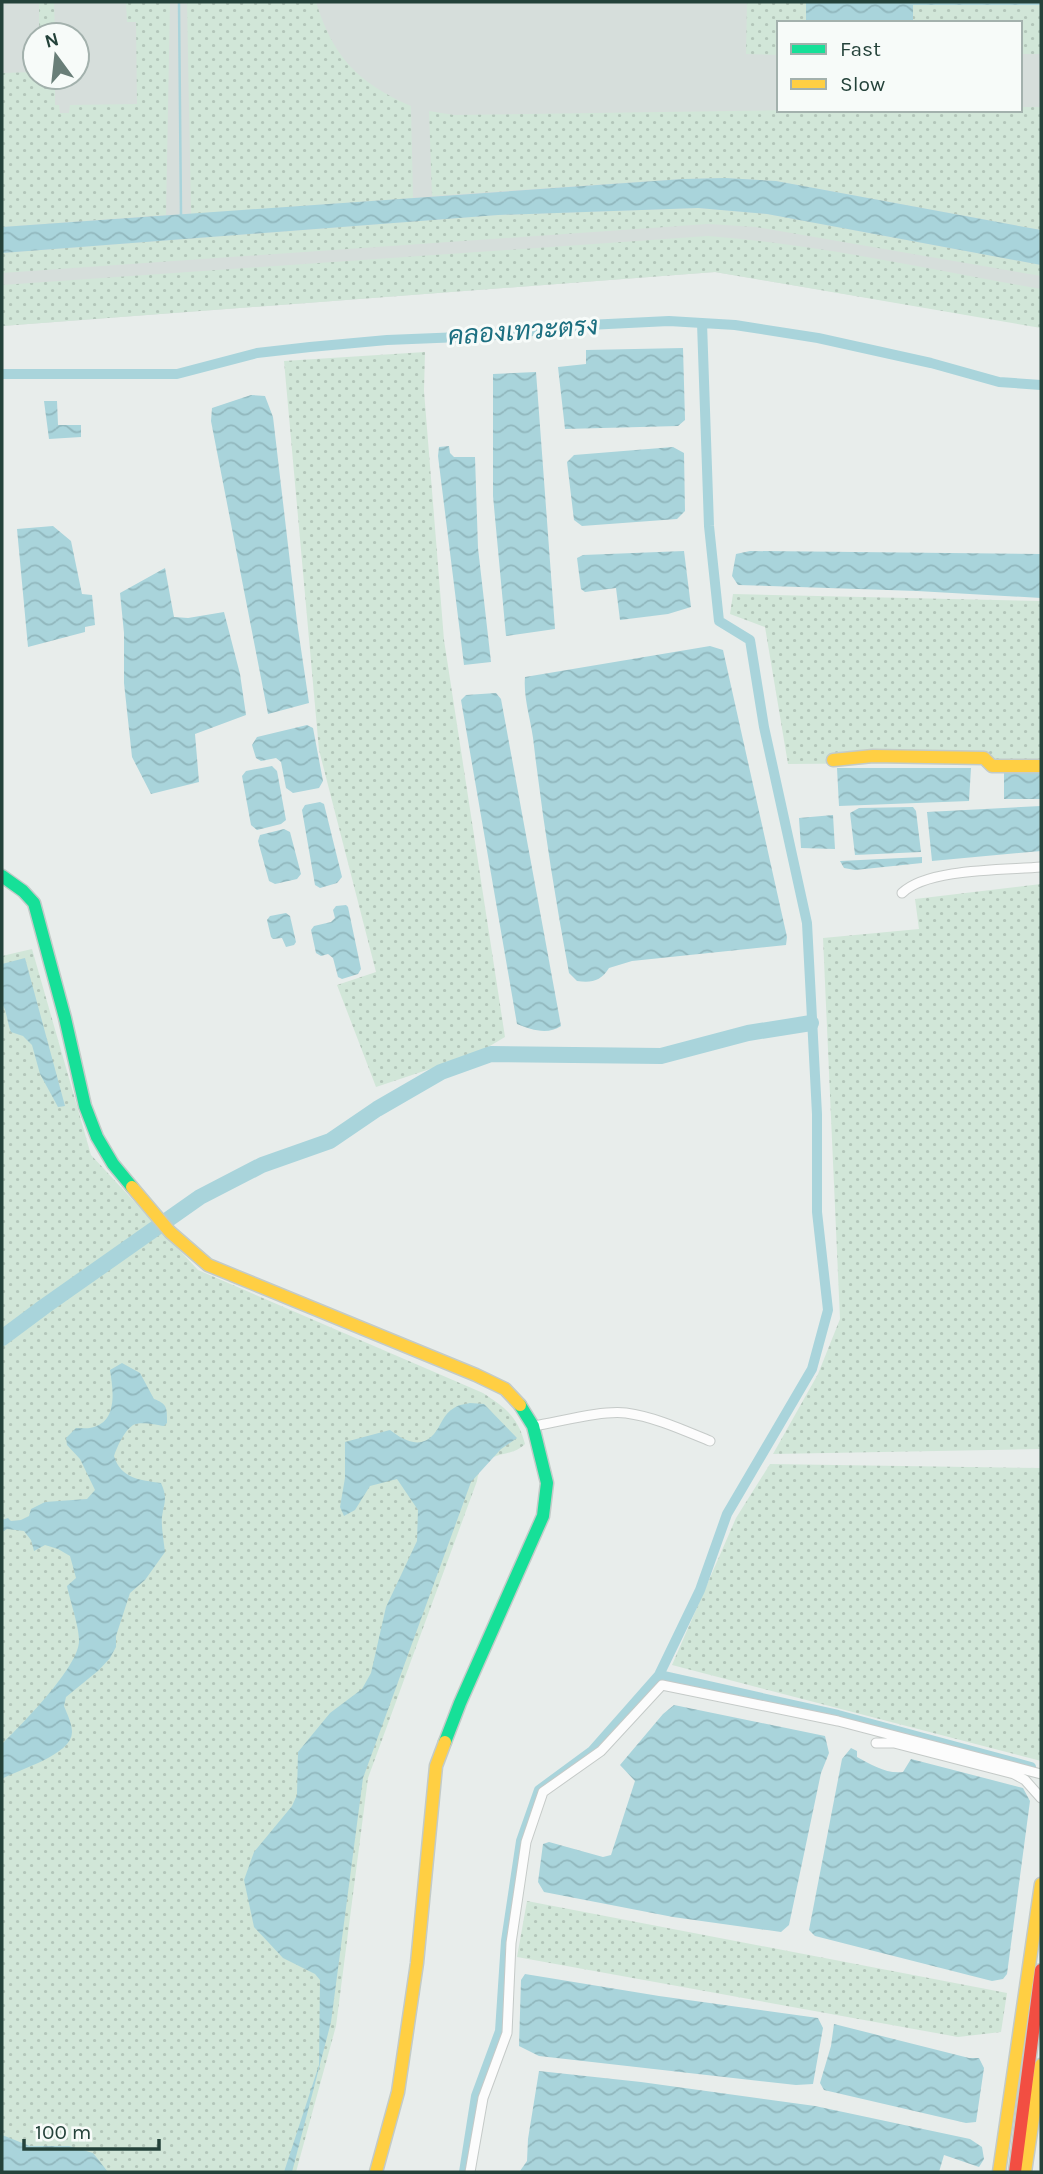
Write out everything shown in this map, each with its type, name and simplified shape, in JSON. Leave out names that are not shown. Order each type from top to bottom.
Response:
[{"type":"main road","points":[[833,760],[873,756],[984,758],[992,766],[1041,766]]},
{"type":"main road","points":[[2,876],[15,884],[34,903],[85,1106],[97,1137],[113,1164],[170,1232],[208,1265],[231,1276],[505,1389],[525,1410],[533,1426],[547,1483],[543,1516],[460,1703],[436,1766],[416,1963],[398,2092],[376,2172]]},
{"type":"main road","points":[[999,2172],[1041,1884]]},
{"type":"main road","points":[[1015,2172],[1041,1970]]},
{"type":"main road","points":[[1026,2172],[1041,2065]]},
{"type":"street","points":[[902,893],[921,881],[956,873],[1041,867]]},
{"type":"street","points":[[533,1426],[595,1415],[626,1413],[661,1422],[709,1441]]},
{"type":"street","points":[[470,2172],[484,2098],[507,2034],[511,1943],[526,1842],[543,1793],[601,1751],[662,1685],[838,1721],[1041,1774]]},
{"type":"street","points":[[876,1743],[894,1743],[1014,1774],[1025,1780],[1041,1798]]},
{"type":"shaded area","points":[[2,2],[1041,2],[1041,327],[715,272],[2,326]]},
{"type":"green space","points":[[39,2],[54,2],[55,21],[39,21]]},
{"type":"green space","points":[[126,2],[170,2],[166,215],[2,227],[2,73],[21,72],[21,91],[55,91],[55,105],[59,105],[60,113],[69,113],[70,105],[137,104],[136,22],[127,22]]},
{"type":"green space","points":[[187,2],[316,2],[331,38],[350,66],[376,88],[411,106],[413,198],[191,214]]},
{"type":"green space","points":[[747,2],[806,2],[806,21],[777,21],[777,55],[746,54]]},
{"type":"green space","points":[[912,5],[1041,5],[1041,54],[1022,54],[1022,21],[913,21]]},
{"type":"green space","points":[[1022,107],[1041,107],[1041,230],[776,181],[725,178],[432,196],[429,111],[454,115],[777,110],[1022,112]]},
{"type":"green space","points":[[698,208],[767,214],[1041,265],[1041,276],[756,227],[708,224],[2,273],[2,253],[498,215]]},
{"type":"green space","points":[[708,236],[833,251],[1041,289],[1041,328],[715,272],[2,326],[2,285]]},
{"type":"green space","points":[[425,352],[424,391],[444,640],[505,1037],[478,1053],[376,1087],[337,985],[376,972],[319,750],[284,361]]},
{"type":"green space","points":[[733,594],[1041,601],[1041,762],[788,764],[765,627],[730,614]]},
{"type":"green space","points":[[1041,884],[1041,1449],[773,1454],[818,1374],[840,1319],[823,938],[919,929],[915,899]]},
{"type":"green space","points":[[32,949],[91,1155],[198,1270],[483,1393],[510,1414],[519,1427],[525,1444],[512,1452],[490,1459],[480,1470],[368,1778],[336,2026],[296,2172],[2,2172],[2,956]]},
{"type":"green space","points":[[770,1464],[1041,1468],[1041,1761],[672,1665],[736,1518]]},
{"type":"green space","points":[[527,1901],[1007,1993],[1001,2032],[958,2037],[517,1957]]},
{"type":"water","points":[[806,2],[1041,2],[1041,5],[913,5],[913,21],[806,21]]},
{"type":"water","points":[[725,178],[776,181],[1041,230],[1041,265],[767,214],[698,208],[498,215],[2,253],[2,227]]},
{"type":"water","points":[[683,348],[685,420],[678,426],[565,429],[558,367],[586,364],[586,350]]},
{"type":"water","points":[[536,372],[555,629],[506,636],[493,496],[493,374]]},
{"type":"water","points":[[251,395],[265,396],[273,417],[309,703],[268,714],[211,421],[212,408]]},
{"type":"water","points":[[44,401],[57,401],[58,425],[81,425],[81,437],[49,439]]},
{"type":"water","points":[[449,446],[454,457],[475,457],[478,548],[491,662],[464,665],[438,456],[439,447]]},
{"type":"water","points":[[673,447],[684,453],[685,511],[677,519],[582,526],[574,520],[567,462],[574,455]]},
{"type":"water","points":[[53,526],[71,541],[82,594],[92,595],[95,625],[85,627],[85,632],[28,647],[17,529]]},
{"type":"water","points":[[684,551],[691,607],[668,614],[620,620],[616,588],[585,592],[581,589],[577,558],[583,555]]},
{"type":"water","points":[[750,551],[1041,554],[1041,598],[738,585],[732,576],[736,554]]},
{"type":"water","points":[[165,568],[174,617],[188,618],[224,612],[240,674],[246,715],[195,734],[199,782],[151,794],[132,757],[124,683],[124,633],[120,593]]},
{"type":"water","points":[[710,646],[723,650],[787,937],[786,945],[632,961],[609,968],[596,980],[577,981],[569,973],[559,916],[526,702],[525,677]]},
{"type":"water","points":[[496,693],[501,699],[561,1026],[545,1031],[517,1024],[461,700],[466,695]]},
{"type":"water","points":[[307,725],[313,728],[323,781],[319,788],[293,793],[286,788],[281,762],[276,758],[261,761],[256,758],[252,745],[257,737]]},
{"type":"water","points":[[272,766],[277,771],[286,820],[281,824],[257,830],[251,825],[242,776],[246,771]]},
{"type":"water","points":[[837,768],[971,768],[969,801],[839,806]]},
{"type":"water","points":[[1041,768],[1041,799],[1004,799],[1004,769]]},
{"type":"water","points":[[320,802],[324,804],[342,877],[337,883],[320,888],[315,885],[302,810],[305,805]]},
{"type":"water","points":[[1041,806],[1041,851],[932,861],[927,812]]},
{"type":"water","points":[[913,807],[916,811],[921,852],[855,855],[850,813],[859,808]]},
{"type":"water","points":[[833,815],[835,849],[801,848],[799,818]]},
{"type":"water","points":[[284,829],[290,832],[301,874],[297,879],[275,884],[269,881],[258,841],[260,835]]},
{"type":"water","points":[[922,857],[922,863],[855,870],[844,868],[840,861]]},
{"type":"water","points":[[346,905],[361,969],[358,974],[342,979],[338,977],[333,958],[328,954],[321,956],[316,953],[311,930],[314,926],[331,922],[335,918],[333,910],[336,906]]},
{"type":"water","points":[[286,913],[290,916],[296,942],[286,947],[282,938],[271,937],[267,920],[270,916]]},
{"type":"water","points":[[25,958],[65,1106],[58,1107],[40,1074],[32,1045],[23,1036],[11,1032],[2,1004],[2,964]]},
{"type":"water","points":[[122,1363],[140,1373],[154,1399],[162,1403],[167,1411],[167,1423],[164,1426],[140,1423],[133,1425],[121,1439],[114,1456],[126,1474],[161,1483],[165,1497],[162,1520],[165,1552],[145,1580],[130,1593],[116,1636],[116,1647],[110,1658],[66,1697],[64,1706],[72,1729],[70,1740],[54,1754],[2,1779],[2,1744],[60,1679],[77,1651],[79,1640],[67,1586],[76,1578],[70,1556],[45,1545],[34,1551],[31,1540],[24,1531],[7,1529],[2,1532],[2,1520],[21,1520],[29,1516],[31,1509],[45,1502],[87,1499],[95,1490],[80,1459],[67,1445],[66,1438],[76,1428],[94,1427],[107,1418],[112,1403],[110,1370]]},
{"type":"water","points":[[470,1403],[484,1404],[517,1438],[501,1449],[471,1482],[363,1778],[331,2022],[292,2172],[284,2172],[319,2065],[320,1980],[315,1974],[283,1958],[254,1927],[244,1880],[254,1852],[292,1806],[297,1795],[298,1752],[330,1713],[362,1689],[371,1673],[386,1607],[417,1541],[418,1510],[397,1479],[370,1486],[355,1510],[344,1516],[340,1507],[345,1478],[345,1442],[390,1430],[406,1440],[423,1442],[434,1434],[450,1411]]},
{"type":"water","points":[[674,1705],[825,1736],[829,1753],[821,1773],[789,1925],[781,1932],[673,1917],[544,1892],[538,1882],[543,1844],[549,1842],[603,1857],[611,1855],[635,1781],[620,1765],[663,1714]]},
{"type":"water","points":[[851,1748],[857,1751],[857,1757],[891,1772],[903,1772],[911,1759],[1023,1788],[1030,1801],[1007,1974],[1003,1979],[992,1981],[815,1936],[809,1930],[842,1759]]},
{"type":"water","points":[[525,1974],[818,2018],[823,2028],[813,2084],[796,2085],[539,2056],[519,2046],[521,1980]]},
{"type":"water","points":[[834,2024],[969,2058],[979,2058],[984,2068],[976,2122],[966,2123],[824,2090],[820,2083],[831,2046]]},
{"type":"water","points":[[539,2071],[815,2106],[970,2139],[982,2147],[984,2159],[979,2167],[944,2155],[939,2172],[515,2172],[520,2171],[527,2161]]},
{"type":"water","points":[[2,2135],[30,2146],[69,2146],[93,2153],[108,2172],[2,2172]]},
{"type":"waterway","points":[[179,2],[181,215]]},
{"type":"waterway","name":"คลองเทวะตรง","points":[[2,374],[177,374],[257,353],[310,347],[669,321],[735,325],[818,338],[931,363],[999,382],[1041,385]]},
{"type":"waterway","points":[[464,2172],[476,2096],[500,2031],[506,1941],[521,1841],[539,1790],[592,1751],[659,1675],[700,1590],[727,1514],[812,1369],[828,1310],[817,1212],[817,1114],[807,923],[764,727],[750,640],[719,621],[709,526],[702,323]]},
{"type":"waterway","points":[[2,1338],[200,1197],[262,1165],[330,1141],[377,1109],[441,1072],[491,1054],[661,1056],[748,1033],[811,1023]]},
{"type":"waterway","points":[[659,1675],[838,1715],[1031,1767]]},
{"type":"traffic: fast","points":[[2,876],[34,903],[85,1106],[97,1137],[113,1164],[132,1187]]},
{"type":"traffic: fast","points":[[445,1742],[543,1516],[547,1483],[533,1426],[520,1405]]},
{"type":"traffic: slow","points":[[833,760],[873,756],[984,758],[992,766],[1041,766]]},
{"type":"traffic: slow","points":[[132,1187],[170,1232],[208,1265],[476,1375],[505,1389],[520,1405]]},
{"type":"traffic: slow","points":[[376,2172],[398,2092],[417,1963],[436,1766],[445,1742]]},
{"type":"traffic: slow","points":[[999,2172],[1041,1884]]},
{"type":"traffic: slow","points":[[1025,2172],[1041,2065]]},
{"type":"traffic: jam","points":[[1015,2172],[1041,1970]]}]
